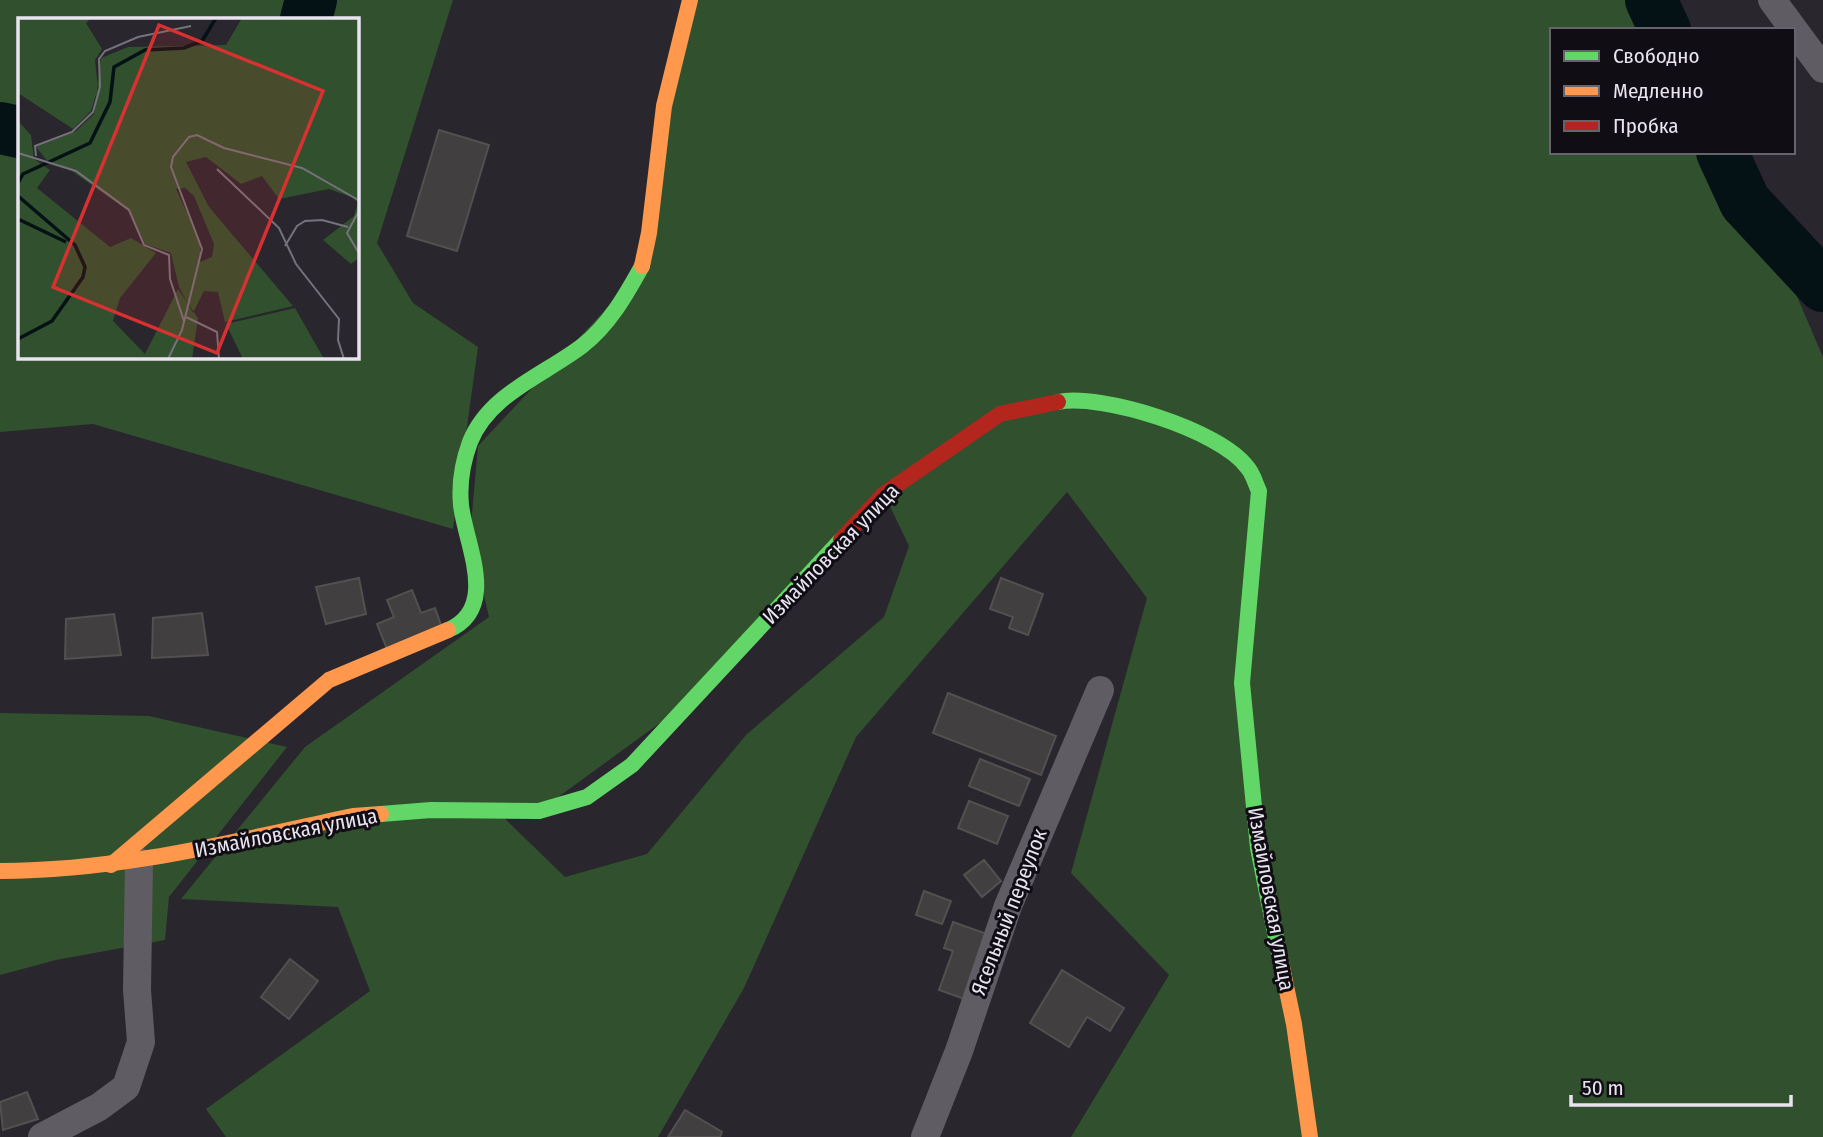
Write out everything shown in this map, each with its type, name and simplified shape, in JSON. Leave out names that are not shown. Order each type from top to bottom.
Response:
[{"type":"street","points":[[111,865],[329,680],[457,626],[470,615],[476,596],[475,555],[461,503],[463,471],[471,437],[502,399],[584,345],[613,313],[643,263],[661,120],[690,0]]},
{"type":"street","points":[[1772,0],[1793,28]]},
{"type":"street","points":[[1795,31],[1823,69]]},
{"type":"street","name":"Измайловская улица","points":[[0,872],[54,871],[139,862],[353,816],[431,810],[499,813],[538,811],[587,797],[632,765],[884,494],[1000,414],[1068,400],[1123,408],[1188,427],[1226,447],[1248,467],[1259,491],[1242,684],[1258,848],[1294,1024],[1310,1137]]},
{"type":"street","name":"Ясельный переулок","points":[[925,1137],[959,1051],[1007,906],[1100,690]]},
{"type":"street","points":[[42,1137],[99,1107],[126,1087],[141,1042],[137,990],[139,862]]},
{"type":"green space","points":[[0,0],[453,0],[377,243],[413,303],[478,347],[453,529],[93,424],[0,432]]},
{"type":"green space","points":[[687,0],[1671,0],[1682,28],[1550,28],[1550,154],[1736,154],[1823,357],[1823,1137],[1071,1137],[1169,975],[1071,873],[1147,598],[1067,492],[856,737],[744,988],[658,1137],[226,1137],[206,1109],[370,991],[338,907],[181,899],[305,747],[489,617],[470,536],[478,446],[634,279]],"holes":[[[884,494],[909,546],[884,617],[746,735],[647,854],[565,877],[500,814],[539,811],[686,704]]]},
{"type":"green space","points":[[0,713],[149,716],[287,747],[169,897],[165,940],[56,960],[0,975]]},
{"type":"building","points":[[439,130],[489,145],[457,251],[407,236]]},
{"type":"building","points":[[359,578],[366,614],[326,624],[316,587]]},
{"type":"building","points":[[1001,578],[1043,594],[1028,635],[1009,628],[1013,617],[990,609]]},
{"type":"building","points":[[412,590],[421,613],[435,608],[442,628],[387,649],[377,624],[394,617],[387,600]]},
{"type":"building","points":[[202,613],[208,655],[152,658],[153,618]]},
{"type":"building","points":[[114,614],[121,655],[65,659],[66,619]]},
{"type":"building","points":[[948,693],[1056,736],[1041,775],[933,733]]},
{"type":"building","points":[[980,759],[1030,779],[1019,806],[969,786]]},
{"type":"building","points":[[969,801],[1008,816],[997,844],[958,828]]},
{"type":"building","points":[[984,860],[1001,881],[982,897],[964,875]]},
{"type":"building","points":[[924,891],[951,901],[942,924],[916,915]]},
{"type":"building","points":[[953,922],[990,935],[967,1000],[939,990],[953,951],[944,948]]},
{"type":"building","points":[[290,959],[318,981],[289,1019],[261,997]]},
{"type":"building","points":[[1062,970],[1124,1008],[1110,1031],[1087,1017],[1069,1047],[1030,1023]]},
{"type":"building","points":[[27,1092],[38,1119],[3,1130],[0,1102]]},
{"type":"building","points":[[685,1110],[722,1132],[720,1137],[668,1137]]},
{"type":"waterway","points":[[306,18],[311,0]]},
{"type":"waterway","points":[[1651,0],[1664,28]]},
{"type":"waterway","points":[[0,128],[18,132]]},
{"type":"waterway","points":[[1723,154],[1745,202],[1823,286]]},
{"type":"traffic: fast","points":[[448,630],[464,620],[473,607],[476,591],[476,573],[461,505],[461,489],[468,449],[479,425],[504,398],[592,338],[616,309],[642,266]]},
{"type":"traffic: fast","points":[[1058,402],[1102,403],[1158,417],[1187,428],[1233,453],[1249,469],[1259,491],[1242,683],[1258,848],[1279,953]]},
{"type":"traffic: fast","points":[[381,814],[431,810],[539,811],[587,797],[632,765],[841,540]]},
{"type":"traffic: slow","points":[[642,266],[649,233],[664,106],[690,0]]},
{"type":"traffic: slow","points":[[111,865],[329,680],[448,630]]},
{"type":"traffic: slow","points":[[0,871],[45,870],[134,860],[353,816],[381,814]]},
{"type":"traffic: slow","points":[[1279,953],[1294,1024],[1310,1137]]},
{"type":"traffic: jam","points":[[841,540],[884,494],[1000,414],[1058,402]]}]
